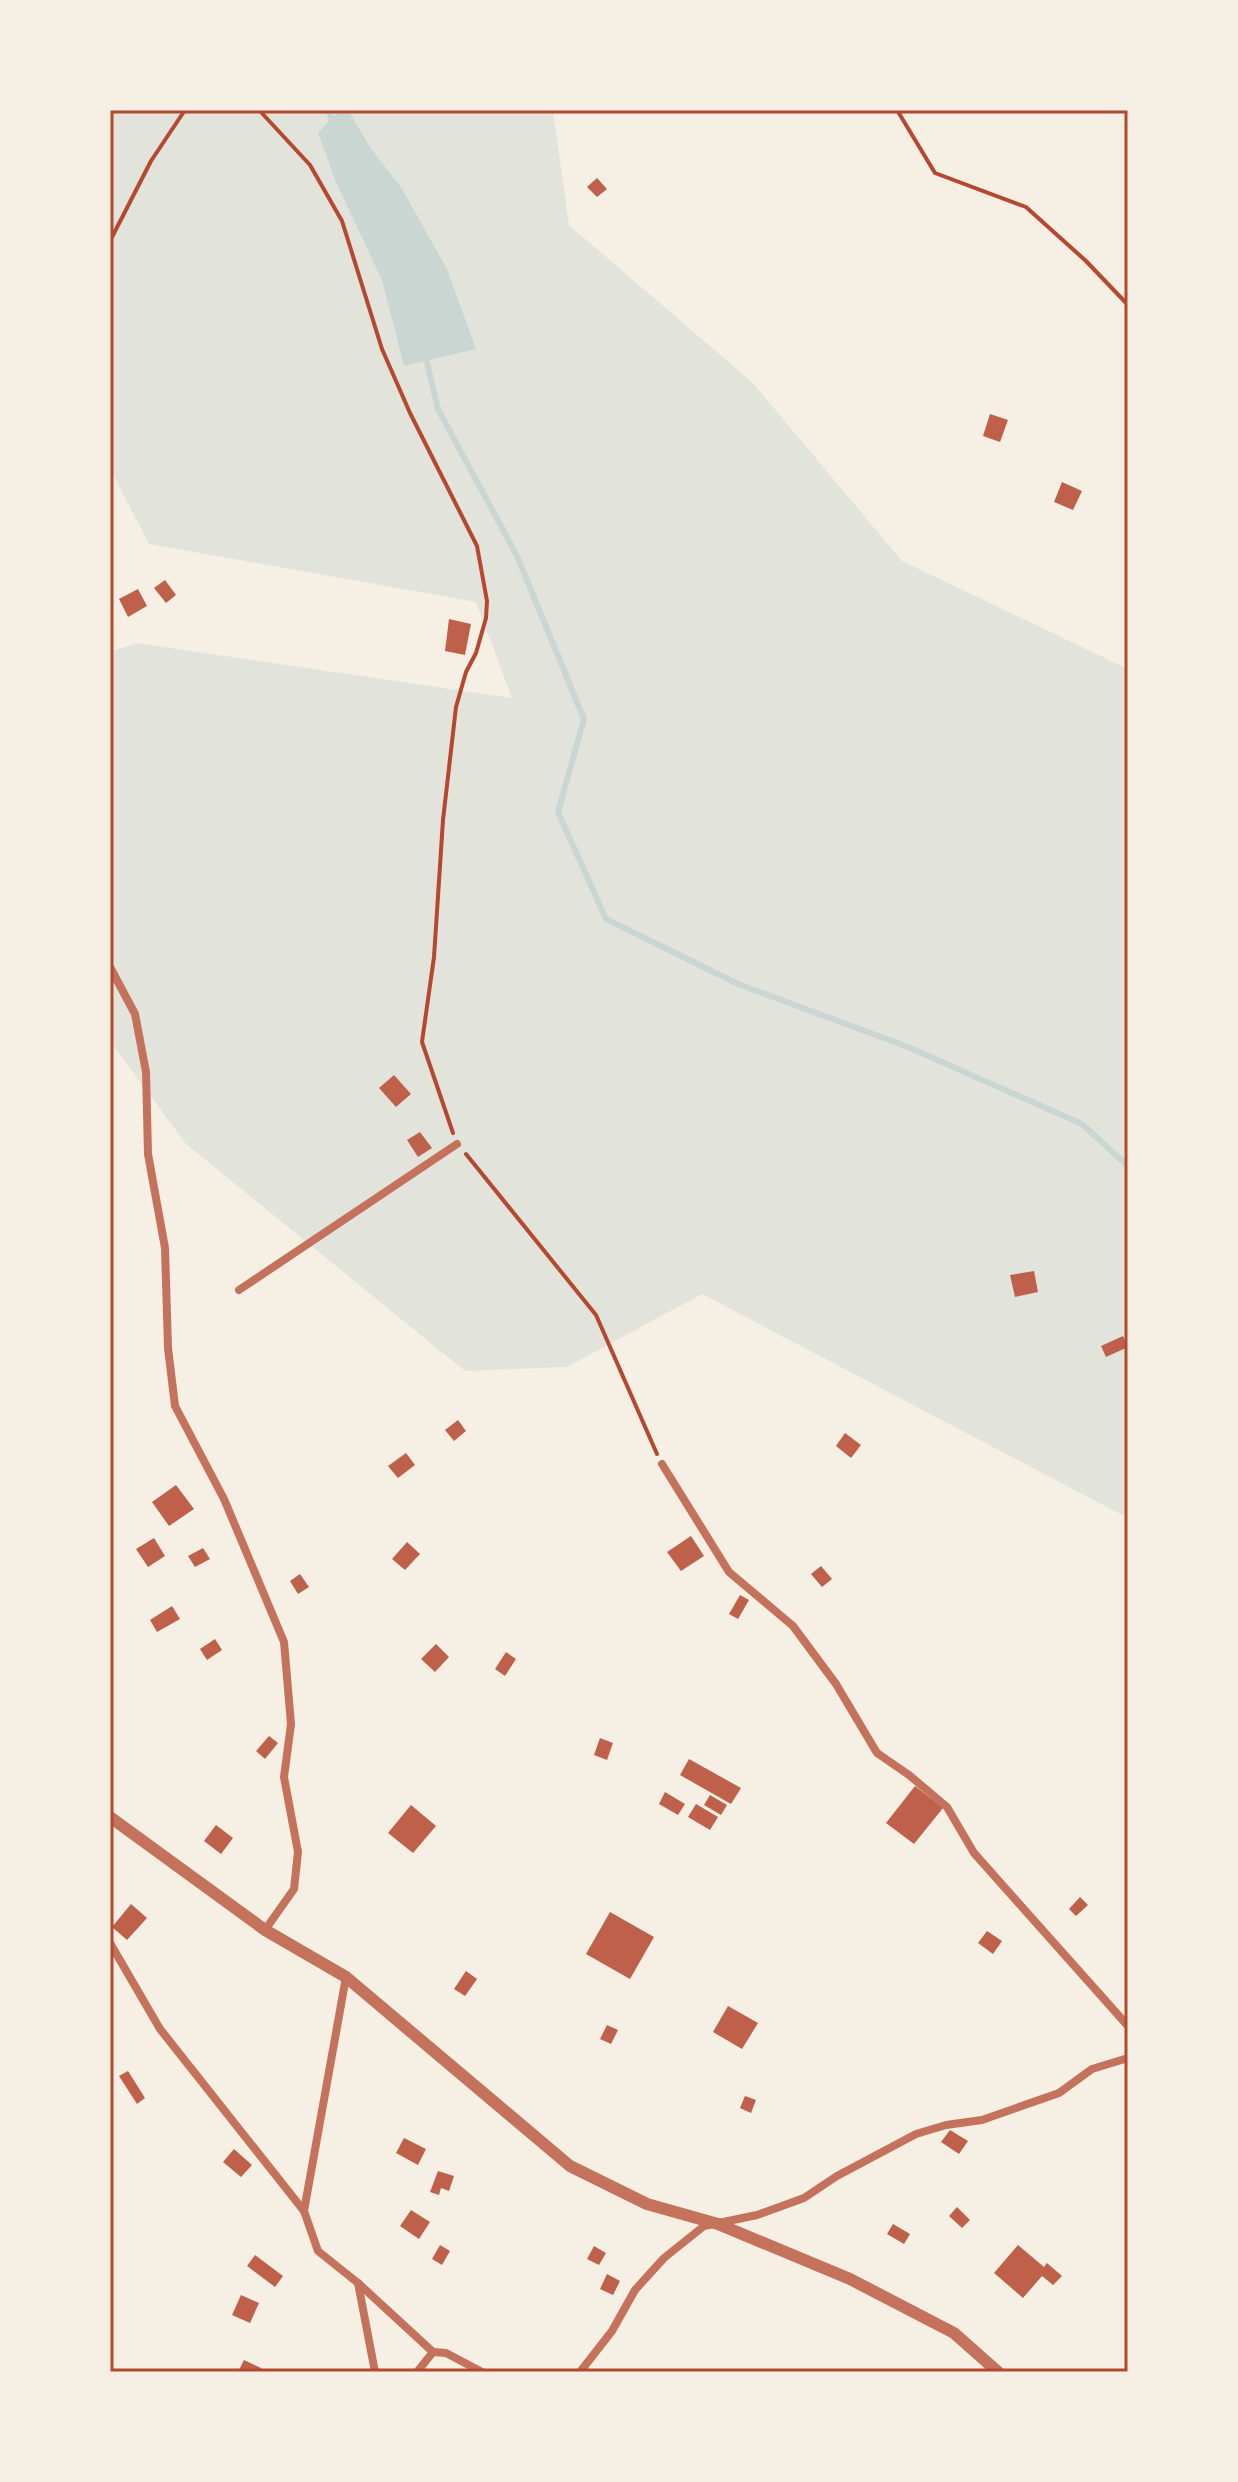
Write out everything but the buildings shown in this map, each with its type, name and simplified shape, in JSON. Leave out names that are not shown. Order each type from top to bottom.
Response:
[{"type":"street","points":[[110,967],[135,1014],[146,1072],[148,1154],[165,1248],[168,1348],[175,1406],[224,1499],[284,1642],[291,1724],[284,1777],[298,1852],[294,1889],[265,1930]]},
{"type":"street","points":[[239,1290],[457,1144]]},
{"type":"street","points":[[662,1464],[729,1572],[793,1626],[836,1684],[877,1753],[947,1807],[974,1853],[1128,2026]]},
{"type":"street","points":[[110,1817],[265,1930],[346,1977],[570,2166],[647,2204],[718,2224],[850,2279],[954,2333],[998,2372]]},
{"type":"street","points":[[110,1943],[160,2029],[304,2211],[318,2251],[433,2352],[446,2353],[482,2372]]},
{"type":"street","points":[[304,2211],[346,1977]]},
{"type":"street","points":[[580,2372],[612,2331],[635,2290],[664,2258],[704,2226],[757,2215],[804,2198],[837,2176],[916,2134],[946,2125],[982,2120],[1059,2093],[1092,2069],[1128,2058]]},
{"type":"street","points":[[358,2283],[375,2372]]},
{"type":"street","points":[[417,2372],[433,2352]]},
{"type":"path","points":[[110,241],[151,161],[185,110]]},
{"type":"path","points":[[259,110],[310,165],[342,221],[382,349],[410,413],[477,546],[487,601],[486,618],[476,653],[466,672],[456,707],[443,820],[434,957],[422,1042],[457,1144],[596,1315],[662,1464]]},
{"type":"path","points":[[897,110],[935,173],[1026,207],[1086,261],[1128,305]]},
{"type":"shaded area","points":[[110,110],[553,110],[569,225],[752,382],[902,561],[1128,669],[1128,1518],[702,1294],[567,1367],[465,1371],[186,1144],[110,1041],[110,652],[137,643],[512,698],[476,602],[149,544],[110,469]]},
{"type":"shaded area","points":[[340,110],[348,110],[370,147],[402,189],[447,269],[476,349],[404,366],[382,280],[336,182],[318,133]]},
{"type":"waterway","points":[[328,110],[334,125]]},
{"type":"waterway","points":[[425,354],[438,409],[517,556],[584,719],[558,812],[606,919],[738,984],[908,1047],[1082,1124],[1128,1166]]}]
